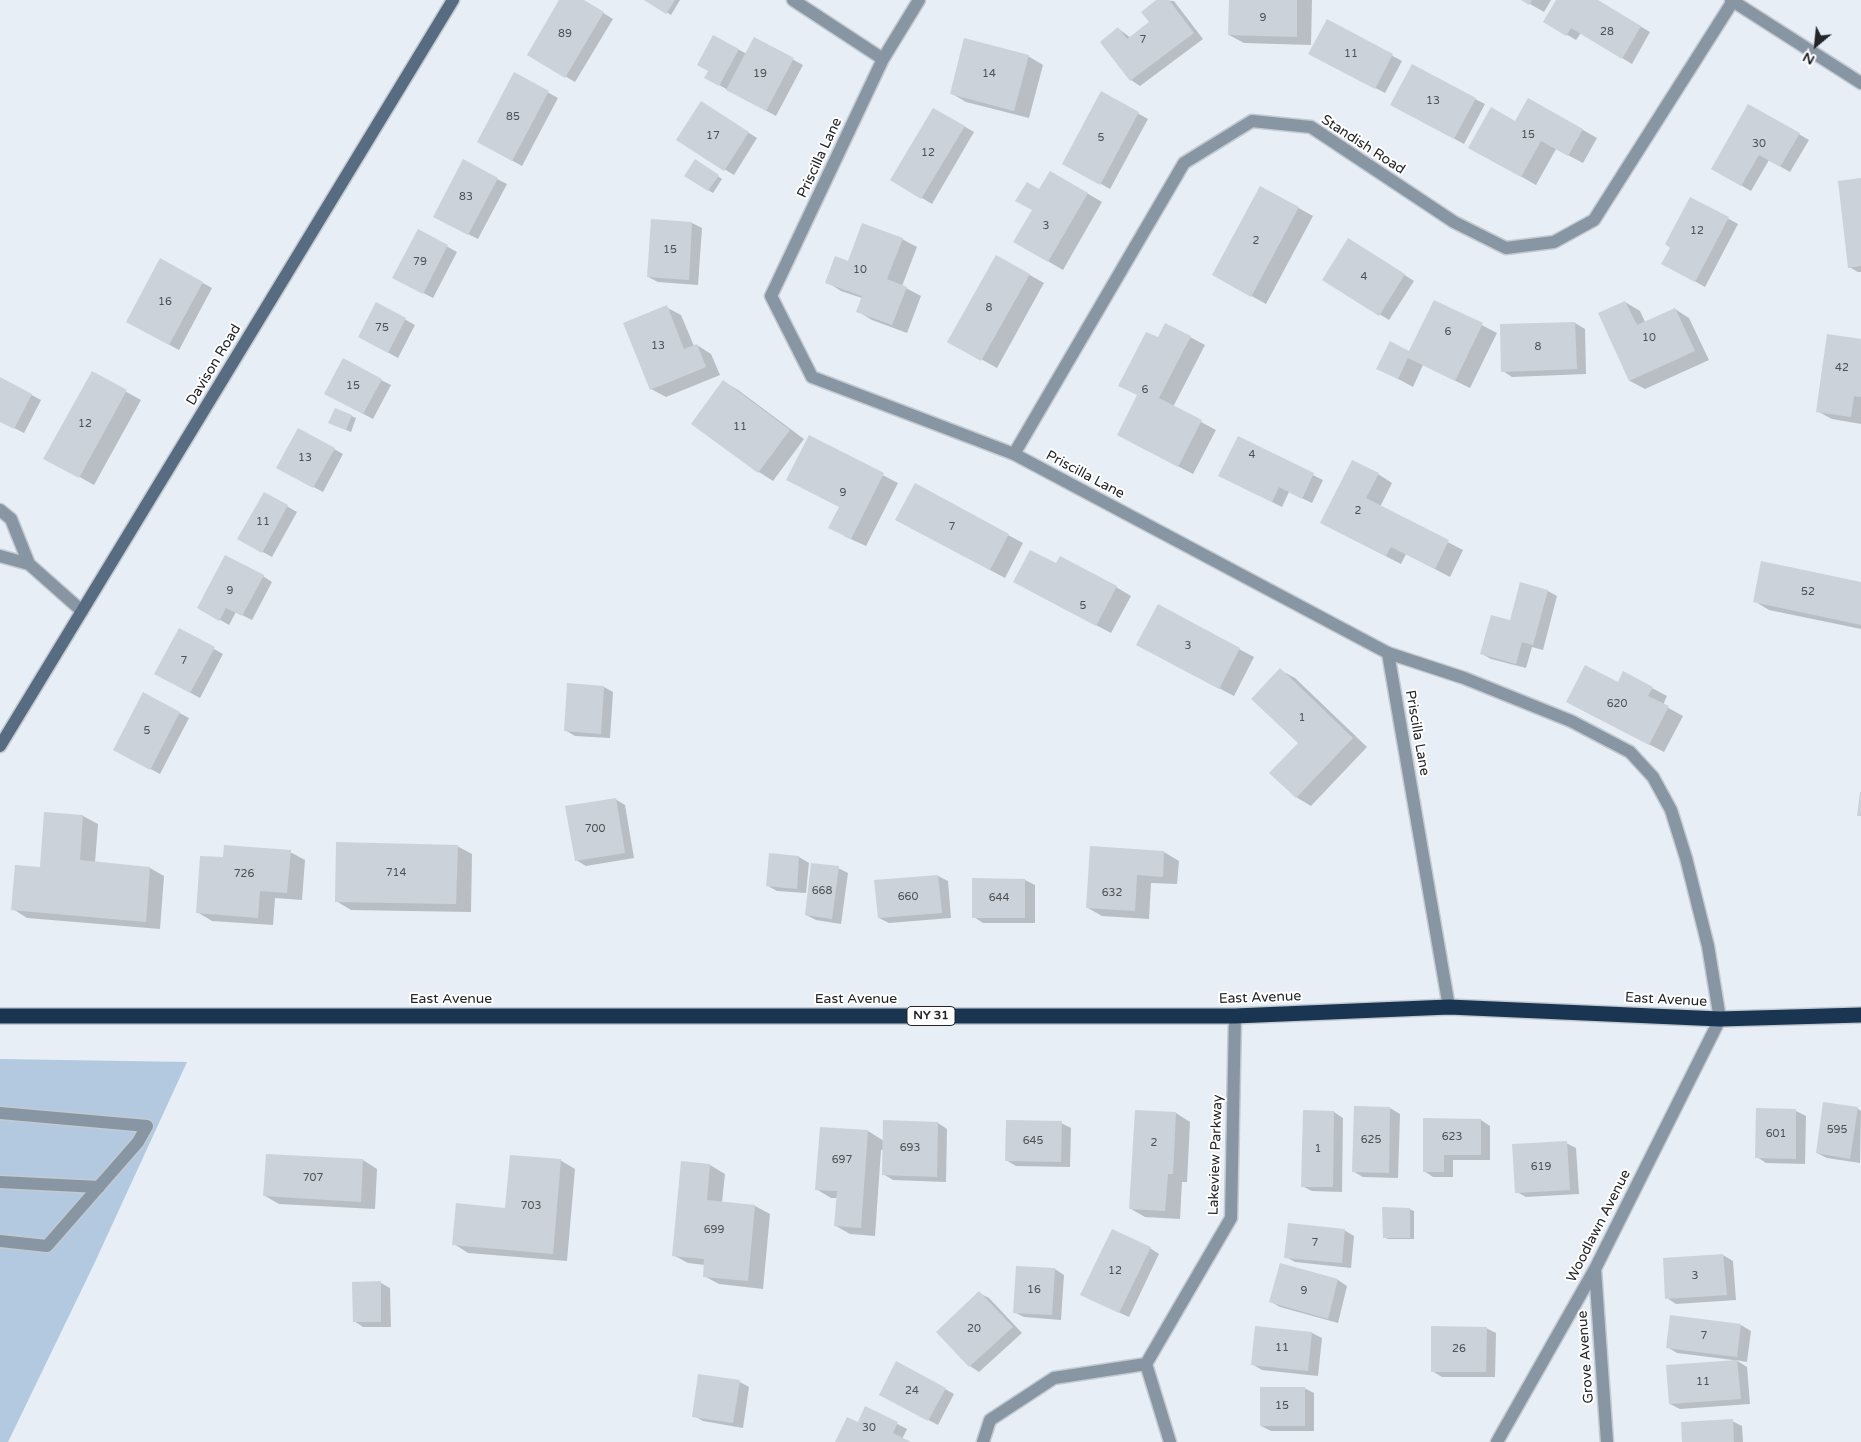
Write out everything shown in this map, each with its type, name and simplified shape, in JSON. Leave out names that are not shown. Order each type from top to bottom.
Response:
[{"type":"highway","name":"East Avenue","points":[[0,1016],[1235,1016],[1449,1007],[1720,1019],[1861,1014]]},
{"type":"street","name":"Davison Road","points":[[0,746],[453,0]]},
{"type":"street","points":[[793,0],[883,60]]},
{"type":"street","name":"Priscilla Lane","points":[[919,0],[883,60],[771,296],[812,377],[1014,454],[1388,653],[1449,1007]]},
{"type":"street","points":[[1732,1],[1861,83]]},
{"type":"street","name":"Standish Road","points":[[1014,454],[1184,163],[1252,121],[1311,128],[1454,222],[1506,248],[1554,242],[1594,220],[1732,1]]},
{"type":"street","points":[[0,510],[12,519],[29,564]]},
{"type":"street","points":[[0,556],[29,564],[82,611]]},
{"type":"street","points":[[1388,653],[1464,678],[1571,720],[1630,752],[1653,776],[1671,810],[1686,858],[1708,946],[1720,1019]]},
{"type":"street","name":"Lakeview Parkway","points":[[1146,1364],[1231,1218],[1235,1016]]},
{"type":"street","name":"Woodlawn Avenue","points":[[1497,1442],[1595,1269],[1720,1019]]},
{"type":"street","points":[[0,1114],[147,1126],[138,1142],[47,1246],[0,1241]]},
{"type":"street","points":[[0,1182],[99,1187]]},
{"type":"street","name":"Grove Avenue","points":[[1595,1269],[1606,1442]]},
{"type":"street","points":[[983,1442],[990,1420],[1054,1378],[1146,1364],[1170,1442]]},
{"type":"shaded area","points":[[0,1059],[187,1062],[95,1262],[8,1442],[0,1442]]},
{"type":"building","points":[[559,0],[584,0],[604,12],[565,78],[527,55]]},
{"type":"building","points":[[644,0],[675,0],[666,14]]},
{"type":"building","points":[[1156,0],[1169,0],[1194,33],[1130,81],[1100,42],[1118,27],[1127,39],[1149,22],[1141,12]]},
{"type":"building","points":[[1229,0],[1297,0],[1297,37],[1228,35]]},
{"type":"building","points":[[1521,0],[1532,0],[1529,5]]},
{"type":"building","points":[[1556,0],[1598,0],[1641,26],[1622,59],[1571,28],[1566,36],[1543,22]]},
{"type":"building","points":[[1327,19],[1393,54],[1375,89],[1308,54]]},
{"type":"building","points":[[713,35],[739,49],[719,86],[704,78],[708,71],[697,65]]},
{"type":"building","points":[[754,37],[794,58],[766,111],[726,90]]},
{"type":"building","points":[[964,38],[1029,55],[1014,111],[950,94]]},
{"type":"building","points":[[1412,64],[1476,98],[1454,139],[1390,105]]},
{"type":"building","points":[[514,72],[549,91],[512,161],[477,142]]},
{"type":"building","points":[[1101,91],[1139,112],[1100,185],[1062,164]]},
{"type":"building","points":[[1528,98],[1583,129],[1568,156],[1541,141],[1521,177],[1468,148],[1491,107],[1515,121]]},
{"type":"building","points":[[701,101],[749,132],[724,171],[676,140]]},
{"type":"building","points":[[1748,104],[1800,133],[1780,167],[1759,155],[1741,186],[1711,169]]},
{"type":"building","points":[[933,108],[965,126],[921,199],[890,180]]},
{"type":"building","points":[[463,159],[498,178],[468,235],[433,217]]},
{"type":"building","points":[[695,159],[719,175],[708,191],[684,176]]},
{"type":"building","points":[[1050,171],[1088,193],[1048,262],[1013,242],[1032,210],[1015,201],[1027,182],[1039,189]]},
{"type":"building","points":[[1861,178],[1861,266],[1848,268],[1838,181]]},
{"type":"building","points":[[1260,186],[1299,207],[1251,297],[1212,275]]},
{"type":"building","points":[[1690,197],[1729,217],[1695,282],[1661,264],[1670,248],[1665,244]]},
{"type":"building","points":[[651,219],[692,222],[689,280],[647,277]]},
{"type":"building","points":[[862,223],[903,238],[887,279],[907,287],[892,325],[856,312],[862,296],[825,283],[835,256],[848,261]]},
{"type":"building","points":[[418,229],[448,245],[423,294],[392,278]]},
{"type":"building","points":[[1348,238],[1405,274],[1379,316],[1322,280]]},
{"type":"building","points":[[996,255],[1030,274],[981,361],[947,342]]},
{"type":"building","points":[[160,258],[203,282],[169,345],[126,322]]},
{"type":"building","points":[[1434,300],[1483,323],[1455,381],[1408,358],[1398,379],[1376,369],[1390,341],[1409,351]]},
{"type":"building","points":[[1625,301],[1637,325],[1675,308],[1695,351],[1629,381],[1598,313]]},
{"type":"building","points":[[376,302],[406,318],[388,353],[358,337]]},
{"type":"building","points":[[667,305],[684,349],[697,344],[706,367],[650,390],[623,323]]},
{"type":"building","points":[[1575,322],[1577,369],[1501,372],[1500,324]]},
{"type":"building","points":[[1165,323],[1191,336],[1159,398],[1202,420],[1178,467],[1117,435],[1137,395],[1118,386],[1146,332],[1158,337]]},
{"type":"building","points":[[1827,334],[1861,339],[1861,397],[1854,396],[1851,417],[1816,412]]},
{"type":"building","points":[[343,358],[382,379],[363,414],[324,394]]},
{"type":"building","points":[[92,371],[127,390],[79,478],[43,459]]},
{"type":"building","points":[[0,377],[32,394],[14,429],[0,422]]},
{"type":"building","points":[[723,380],[790,430],[758,473],[691,424]]},
{"type":"building","points":[[335,408],[352,415],[346,430],[328,423]]},
{"type":"building","points":[[298,428],[335,448],[313,488],[276,468]]},
{"type":"building","points":[[809,435],[884,473],[851,539],[828,528],[839,507],[786,480]]},
{"type":"building","points":[[1238,436],[1314,473],[1302,499],[1279,487],[1272,502],[1218,476]]},
{"type":"building","points":[[1352,460],[1379,473],[1366,498],[1449,540],[1435,569],[1391,547],[1386,556],[1320,523]]},
{"type":"building","points":[[915,483],[1009,534],[990,570],[895,520]]},
{"type":"building","points":[[264,492],[288,505],[262,553],[237,539]]},
{"type":"building","points":[[1030,550],[1056,563],[1060,556],[1117,586],[1096,626],[1013,582]]},
{"type":"building","points":[[225,555],[264,575],[242,616],[226,608],[219,621],[197,608]]},
{"type":"building","points":[[1761,561],[1861,582],[1861,625],[1753,602]]},
{"type":"building","points":[[1520,582],[1548,590],[1533,645],[1522,642],[1516,664],[1480,654],[1491,615],[1510,620]]},
{"type":"building","points":[[1158,604],[1240,648],[1219,689],[1136,645]]},
{"type":"building","points":[[179,628],[215,647],[190,693],[154,674]]},
{"type":"building","points":[[1585,665],[1618,682],[1623,671],[1653,687],[1648,696],[1669,706],[1649,745],[1566,702]]},
{"type":"building","points":[[1280,668],[1353,738],[1296,798],[1269,773],[1298,743],[1251,699]]},
{"type":"building","points":[[567,683],[604,686],[601,734],[564,731]]},
{"type":"building","points":[[143,692],[180,712],[150,770],[113,750]]},
{"type":"building","points":[[1860,792],[1861,816],[1857,816]]},
{"type":"building","points":[[616,798],[625,853],[575,861],[565,806]]},
{"type":"building","points":[[44,812],[83,815],[80,860],[150,867],[146,922],[11,910],[15,865],[40,867]]},
{"type":"building","points":[[336,842],[458,845],[456,904],[335,902]]},
{"type":"building","points":[[224,845],[291,850],[287,893],[260,891],[258,918],[196,913],[200,856],[223,857]]},
{"type":"building","points":[[1090,846],[1164,851],[1163,877],[1137,875],[1135,911],[1086,908]]},
{"type":"building","points":[[769,853],[799,856],[797,889],[766,886]]},
{"type":"building","points":[[811,863],[839,866],[832,919],[805,915]]},
{"type":"building","points":[[938,875],[942,913],[878,918],[874,880]]},
{"type":"building","points":[[972,878],[1025,879],[1025,918],[972,918]]},
{"type":"building","points":[[1823,1102],[1858,1107],[1850,1159],[1816,1153]]},
{"type":"building","points":[[1354,1106],[1390,1107],[1389,1173],[1352,1172]]},
{"type":"building","points":[[1756,1108],[1796,1109],[1796,1159],[1755,1158]]},
{"type":"building","points":[[1135,1110],[1176,1112],[1173,1174],[1168,1174],[1165,1211],[1129,1209]]},
{"type":"building","points":[[1303,1110],[1334,1111],[1333,1187],[1301,1187]]},
{"type":"building","points":[[1423,1118],[1481,1119],[1481,1155],[1444,1155],[1444,1172],[1423,1172]]},
{"type":"building","points":[[883,1120],[938,1122],[937,1177],[882,1175]]},
{"type":"building","points":[[1006,1120],[1062,1121],[1061,1162],[1005,1161]]},
{"type":"building","points":[[820,1127],[868,1130],[861,1228],[834,1226],[837,1191],[815,1190]]},
{"type":"building","points":[[1567,1141],[1570,1190],[1515,1193],[1512,1144]]},
{"type":"building","points":[[266,1154],[363,1159],[361,1202],[263,1196]]},
{"type":"building","points":[[510,1155],[561,1159],[553,1254],[452,1245],[456,1203],[505,1208]]},
{"type":"building","points":[[681,1161],[710,1164],[707,1200],[755,1205],[748,1281],[703,1277],[704,1259],[672,1256]]},
{"type":"building","points":[[1382,1207],[1410,1208],[1410,1238],[1383,1238]]},
{"type":"building","points":[[1288,1223],[1345,1229],[1342,1263],[1284,1258]]},
{"type":"building","points":[[1112,1229],[1151,1247],[1119,1313],[1080,1295]]},
{"type":"building","points":[[1723,1254],[1727,1295],[1665,1299],[1663,1258]]},
{"type":"building","points":[[1280,1263],[1338,1279],[1328,1319],[1269,1302]]},
{"type":"building","points":[[1016,1266],[1055,1268],[1052,1315],[1013,1313]]},
{"type":"building","points":[[381,1281],[381,1322],[353,1322],[352,1282]]},
{"type":"building","points":[[979,1291],[1013,1327],[969,1367],[936,1332]]},
{"type":"building","points":[[1670,1315],[1741,1324],[1737,1357],[1666,1348]]},
{"type":"building","points":[[1255,1326],[1312,1332],[1308,1371],[1251,1365]]},
{"type":"building","points":[[1431,1326],[1487,1327],[1486,1372],[1431,1372]]},
{"type":"building","points":[[1737,1360],[1741,1399],[1669,1404],[1666,1365]]},
{"type":"building","points":[[896,1361],[946,1388],[928,1421],[879,1395]]},
{"type":"building","points":[[698,1374],[740,1380],[733,1423],[692,1417]]},
{"type":"building","points":[[1260,1387],[1305,1387],[1305,1426],[1260,1426]]},
{"type":"building","points":[[865,1406],[898,1422],[893,1433],[911,1442],[835,1442],[847,1417],[858,1422]]},
{"type":"building","points":[[1733,1419],[1734,1442],[1682,1442],[1681,1422]]}]
